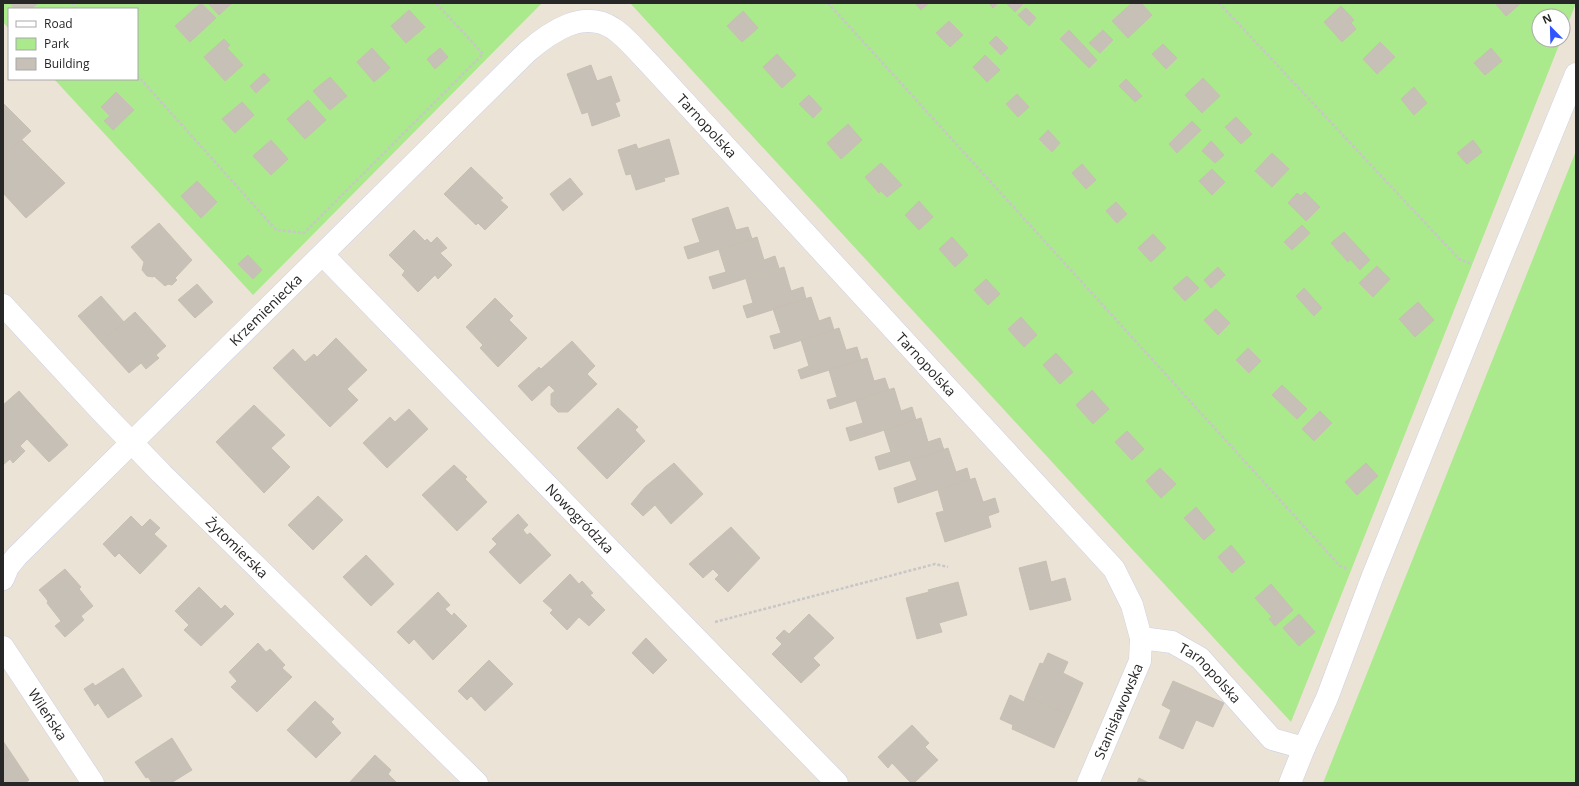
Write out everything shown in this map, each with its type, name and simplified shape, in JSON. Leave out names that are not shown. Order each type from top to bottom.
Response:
[{"type":"street","name":"Tarnopolska","points":[[527,52],[545,37],[560,28],[575,23],[589,21],[604,23],[615,30],[647,62],[1114,569],[1132,606],[1141,638],[1172,642],[1200,658],[1272,739],[1304,748]]},
{"type":"street","name":"Krzemieniecka","points":[[10,551],[132,443],[527,52]]},
{"type":"street","points":[[1290,783],[1327,698],[1372,578],[1494,272],[1576,74]]},
{"type":"street","name":"Nowogródzka","points":[[323,255],[837,783]]},
{"type":"street","name":"Żytomierska","points":[[3,305],[132,443],[477,783]]},
{"type":"street","points":[[3,579],[8,568],[10,551]]},
{"type":"street","name":"Stanisławowska","points":[[1088,783],[1140,661],[1141,638]]},
{"type":"street","name":"Wileńska","points":[[3,647],[93,783]]},
{"type":"path","points":[[138,77],[276,230],[304,233],[483,54],[436,3]]},
{"type":"path","points":[[828,3],[1340,566],[1372,578]]},
{"type":"path","points":[[1219,3],[1459,259],[1494,272]]},
{"type":"path","points":[[688,629],[934,564],[948,567]]},
{"type":"green space","points":[[3,3],[542,3],[253,295],[55,80],[138,80],[138,8],[8,8],[8,28],[3,22]]},
{"type":"green space","points":[[630,3],[1576,3],[1571,16],[1571,8],[1531,8],[1531,48],[1558,48],[1291,722]]},
{"type":"green space","points":[[1576,151],[1576,783],[1323,783]]},
{"type":"building","points":[[10,3],[38,3],[32,8],[14,8]]},
{"type":"building","points":[[201,3],[216,18],[190,42],[175,26]]},
{"type":"building","points":[[208,3],[230,3],[231,4],[219,15]]},
{"type":"building","points":[[915,3],[929,3],[921,10]]},
{"type":"building","points":[[989,3],[998,3],[993,8]]},
{"type":"building","points":[[1006,3],[1021,3],[1023,4],[1015,12]]},
{"type":"building","points":[[1132,3],[1141,3],[1152,15],[1128,38],[1112,21]]},
{"type":"building","points":[[1495,3],[1519,3],[1520,4],[1506,16]]},
{"type":"building","points":[[1341,6],[1354,20],[1351,23],[1356,29],[1342,42],[1324,22]]},
{"type":"building","points":[[1026,8],[1036,18],[1029,26],[1018,15]]},
{"type":"building","points":[[409,10],[425,27],[406,43],[391,26]]},
{"type":"building","points":[[743,11],[758,28],[742,42],[727,26]]},
{"type":"building","points":[[949,21],[963,35],[950,47],[936,33]]},
{"type":"building","points":[[1069,30],[1097,60],[1089,68],[1060,39]]},
{"type":"building","points":[[1103,30],[1113,40],[1100,53],[1089,43]]},
{"type":"building","points":[[996,36],[1008,48],[1001,55],[989,43]]},
{"type":"building","points":[[224,39],[230,45],[227,48],[243,65],[225,81],[204,57]]},
{"type":"building","points":[[1380,42],[1395,57],[1377,74],[1363,59]]},
{"type":"building","points":[[1163,44],[1177,58],[1166,69],[1152,54]]},
{"type":"building","points":[[372,48],[390,68],[374,82],[357,62]]},
{"type":"building","points":[[440,48],[448,57],[435,69],[427,59]]},
{"type":"building","points":[[1491,48],[1502,61],[1485,75],[1474,63]]},
{"type":"building","points":[[777,54],[796,75],[782,88],[763,67]]},
{"type":"building","points":[[985,55],[1000,70],[987,82],[973,67]]},
{"type":"building","points":[[591,65],[597,81],[611,76],[620,101],[615,103],[620,116],[592,126],[588,112],[582,114],[567,74]]},
{"type":"building","points":[[264,73],[270,80],[256,93],[250,86]]},
{"type":"building","points":[[330,77],[347,96],[330,110],[313,91]]},
{"type":"building","points":[[1203,78],[1220,96],[1202,113],[1185,95]]},
{"type":"building","points":[[1126,79],[1142,96],[1135,102],[1119,86]]},
{"type":"building","points":[[1414,87],[1427,103],[1414,115],[1401,99]]},
{"type":"building","points":[[116,92],[134,110],[113,130],[104,121],[110,116],[101,107]]},
{"type":"building","points":[[1017,94],[1029,107],[1018,117],[1006,104]]},
{"type":"building","points":[[809,95],[822,109],[813,118],[799,104]]},
{"type":"building","points":[[308,100],[326,120],[305,139],[287,119]]},
{"type":"building","points":[[242,102],[254,115],[235,133],[222,119]]},
{"type":"building","points":[[3,103],[31,131],[3,157]]},
{"type":"building","points":[[1236,117],[1252,134],[1241,144],[1225,127]]},
{"type":"building","points":[[1192,121],[1201,130],[1177,153],[1169,144]]},
{"type":"building","points":[[848,124],[862,140],[841,159],[827,143]]},
{"type":"building","points":[[1048,130],[1060,143],[1052,152],[1039,139]]},
{"type":"building","points":[[669,139],[679,174],[664,178],[665,181],[636,190],[631,174],[626,175],[618,150],[636,144],[638,149]]},
{"type":"building","points":[[22,140],[65,183],[26,218],[3,193],[3,157]]},
{"type":"building","points":[[271,140],[288,159],[271,175],[253,156]]},
{"type":"building","points":[[1473,140],[1482,152],[1467,164],[1457,153]]},
{"type":"building","points":[[1211,141],[1224,155],[1215,163],[1202,151]]},
{"type":"building","points":[[1272,153],[1289,169],[1272,187],[1255,171]]},
{"type":"building","points":[[881,163],[902,185],[887,197],[881,191],[879,193],[865,177]]},
{"type":"building","points":[[1082,164],[1096,180],[1086,189],[1072,173]]},
{"type":"building","points":[[471,167],[503,198],[500,200],[508,207],[485,230],[478,223],[476,225],[444,194]]},
{"type":"building","points":[[1212,169],[1225,182],[1212,195],[1199,181]]},
{"type":"building","points":[[570,178],[583,194],[563,211],[550,194]]},
{"type":"building","points":[[197,181],[217,202],[201,218],[181,196]]},
{"type":"building","points":[[1305,192],[1320,207],[1306,221],[1288,203],[1297,193],[1301,196]]},
{"type":"building","points":[[919,201],[933,217],[919,230],[905,215]]},
{"type":"building","points":[[1116,202],[1127,214],[1117,223],[1106,211]]},
{"type":"building","points":[[728,207],[736,230],[748,227],[752,239],[688,259],[684,247],[700,242],[692,219]]},
{"type":"building","points":[[159,223],[192,260],[175,278],[177,280],[172,285],[168,284],[165,286],[154,276],[147,276],[142,270],[144,262],[131,247]]},
{"type":"building","points":[[1302,225],[1310,233],[1292,250],[1284,242]]},
{"type":"building","points":[[414,230],[425,241],[427,239],[431,243],[437,237],[447,248],[440,253],[452,265],[438,279],[435,275],[418,292],[402,275],[405,271],[389,255]]},
{"type":"building","points":[[1344,232],[1370,260],[1360,270],[1350,259],[1348,262],[1331,243]]},
{"type":"building","points":[[1153,234],[1166,248],[1151,262],[1138,248]]},
{"type":"building","points":[[757,237],[764,260],[775,256],[779,268],[713,289],[709,277],[726,272],[719,250]]},
{"type":"building","points":[[952,237],[968,255],[955,267],[939,249]]},
{"type":"building","points":[[248,255],[262,270],[253,279],[238,264]]},
{"type":"building","points":[[1377,266],[1390,279],[1373,297],[1359,283]]},
{"type":"building","points":[[784,267],[791,291],[803,287],[806,299],[747,318],[743,306],[753,303],[746,279]]},
{"type":"building","points":[[1218,267],[1225,275],[1211,288],[1204,280]]},
{"type":"building","points":[[1187,276],[1199,288],[1185,301],[1173,288]]},
{"type":"building","points":[[986,279],[1000,294],[988,305],[974,290]]},
{"type":"building","points":[[197,284],[213,302],[195,318],[178,300]]},
{"type":"building","points":[[1304,288],[1322,308],[1314,316],[1296,296]]},
{"type":"building","points":[[101,296],[124,322],[101,342],[78,316]]},
{"type":"building","points":[[811,297],[819,321],[830,317],[834,330],[774,349],[770,336],[781,333],[773,309]]},
{"type":"building","points":[[495,298],[513,316],[509,320],[527,338],[498,367],[480,348],[483,345],[466,327]]},
{"type":"building","points":[[1418,302],[1434,320],[1415,337],[1399,319]]},
{"type":"building","points":[[1216,309],[1230,323],[1218,335],[1204,320]]},
{"type":"building","points":[[135,312],[166,346],[156,355],[159,358],[146,369],[141,363],[129,373],[101,342]]},
{"type":"building","points":[[1021,317],[1037,335],[1024,347],[1008,329]]},
{"type":"building","points":[[839,328],[846,350],[857,347],[861,360],[801,379],[798,370],[809,366],[801,340]]},
{"type":"building","points":[[336,338],[367,370],[347,389],[358,400],[330,427],[273,368],[293,349],[305,362],[314,354],[317,357]]},
{"type":"building","points":[[572,341],[595,366],[587,374],[597,384],[568,412],[558,412],[551,405],[551,394],[555,391],[549,385],[532,401],[518,386],[539,367],[541,369]]},
{"type":"building","points":[[1248,348],[1261,361],[1249,373],[1236,360]]},
{"type":"building","points":[[1056,353],[1073,372],[1060,384],[1043,365]]},
{"type":"building","points":[[867,358],[874,381],[885,378],[889,390],[830,409],[827,400],[837,397],[829,370]]},
{"type":"building","points":[[1282,385],[1307,409],[1297,419],[1272,395]]},
{"type":"building","points":[[894,388],[901,411],[912,407],[916,420],[850,441],[846,428],[863,423],[856,400]]},
{"type":"building","points":[[1092,390],[1109,409],[1093,424],[1076,405]]},
{"type":"building","points":[[19,391],[68,445],[49,462],[27,439],[20,446],[25,451],[13,463],[10,459],[3,465],[3,405]]},
{"type":"building","points":[[254,405],[285,435],[271,448],[290,467],[264,493],[216,442]]},
{"type":"building","points":[[618,408],[638,427],[635,430],[645,441],[607,479],[577,448]]},
{"type":"building","points":[[409,409],[428,429],[387,468],[363,443],[390,417],[395,422]]},
{"type":"building","points":[[1320,411],[1332,423],[1314,441],[1302,429]]},
{"type":"building","points":[[921,418],[928,442],[940,438],[944,450],[879,470],[875,457],[891,452],[884,430]]},
{"type":"building","points":[[1127,431],[1144,449],[1132,460],[1115,442]]},
{"type":"building","points":[[948,448],[956,472],[967,468],[970,479],[898,503],[894,488],[917,480],[910,461]]},
{"type":"building","points":[[674,463],[703,494],[671,524],[655,505],[643,516],[631,504],[645,487]]},
{"type":"building","points":[[1366,463],[1378,476],[1357,495],[1345,482]]},
{"type":"building","points":[[454,465],[467,477],[465,479],[487,502],[457,531],[422,495]]},
{"type":"building","points":[[1160,468],[1176,484],[1161,498],[1146,481]]},
{"type":"building","points":[[975,478],[983,502],[995,498],[999,512],[988,516],[991,527],[945,542],[936,513],[944,511],[938,490]]},
{"type":"building","points":[[318,496],[343,520],[313,550],[288,525]]},
{"type":"building","points":[[1196,507],[1215,530],[1204,540],[1184,518]]},
{"type":"building","points":[[518,514],[528,525],[523,530],[527,535],[530,533],[551,555],[520,584],[489,552],[497,544],[492,539]]},
{"type":"building","points":[[131,516],[142,527],[150,519],[160,528],[154,534],[167,546],[140,574],[119,553],[115,557],[103,544]]},
{"type":"building","points":[[731,527],[760,558],[728,592],[715,579],[719,575],[713,569],[703,578],[689,564]]},
{"type":"building","points":[[1231,545],[1245,562],[1232,573],[1218,557]]},
{"type":"building","points":[[366,555],[394,584],[371,606],[343,577]]},
{"type":"building","points":[[1046,561],[1051,582],[1065,578],[1071,600],[1030,610],[1019,568]]},
{"type":"building","points":[[65,569],[81,587],[79,589],[93,606],[81,616],[84,620],[65,637],[55,626],[61,621],[39,590]]},
{"type":"building","points":[[570,574],[579,584],[582,581],[593,593],[590,595],[605,610],[589,626],[579,617],[567,630],[550,613],[553,610],[543,601]]},
{"type":"building","points":[[958,582],[967,615],[939,623],[942,632],[917,639],[906,598]]},
{"type":"building","points":[[1271,584],[1293,610],[1275,626],[1269,619],[1272,617],[1255,598]]},
{"type":"building","points":[[199,587],[221,609],[225,605],[234,614],[201,646],[184,630],[189,625],[175,611]]},
{"type":"building","points":[[438,592],[450,605],[445,609],[452,616],[454,613],[467,626],[433,660],[414,639],[409,644],[397,632]]},
{"type":"building","points":[[809,614],[834,638],[813,658],[820,665],[801,683],[772,654],[782,644],[776,638],[784,630],[789,634]]},
{"type":"building","points":[[1299,614],[1315,632],[1299,646],[1283,628]]},
{"type":"building","points":[[646,638],[667,660],[653,674],[632,653]]},
{"type":"building","points":[[258,643],[266,652],[270,649],[285,665],[282,668],[292,677],[257,712],[231,687],[237,681],[229,672]]},
{"type":"building","points":[[1048,653],[1068,662],[1063,673],[1083,683],[1069,715],[1026,696],[1040,663],[1043,664]]},
{"type":"building","points":[[489,660],[513,684],[485,711],[471,696],[467,700],[458,691]]},
{"type":"building","points":[[123,668],[142,696],[108,718],[98,703],[95,706],[84,689],[93,683],[95,686]]},
{"type":"building","points":[[1173,681],[1224,703],[1213,727],[1196,720],[1183,749],[1159,738],[1171,710],[1162,705]]},
{"type":"building","points":[[1010,695],[1024,702],[1026,696],[1069,715],[1054,748],[1012,729],[1013,725],[1000,719]]},
{"type":"building","points":[[315,701],[334,719],[331,722],[341,733],[316,758],[287,730]]},
{"type":"building","points":[[912,725],[929,743],[925,747],[938,760],[914,783],[911,783],[892,763],[888,768],[878,757]]},
{"type":"building","points":[[172,738],[192,770],[171,783],[152,783],[148,777],[146,778],[135,762]]},
{"type":"building","points":[[3,741],[11,753],[3,758]]},
{"type":"building","points":[[11,753],[29,780],[25,783],[3,783],[3,758]]},
{"type":"building","points":[[375,755],[391,770],[388,774],[397,783],[349,783]]},
{"type":"building","points":[[1139,778],[1149,783],[1137,783]]}]
